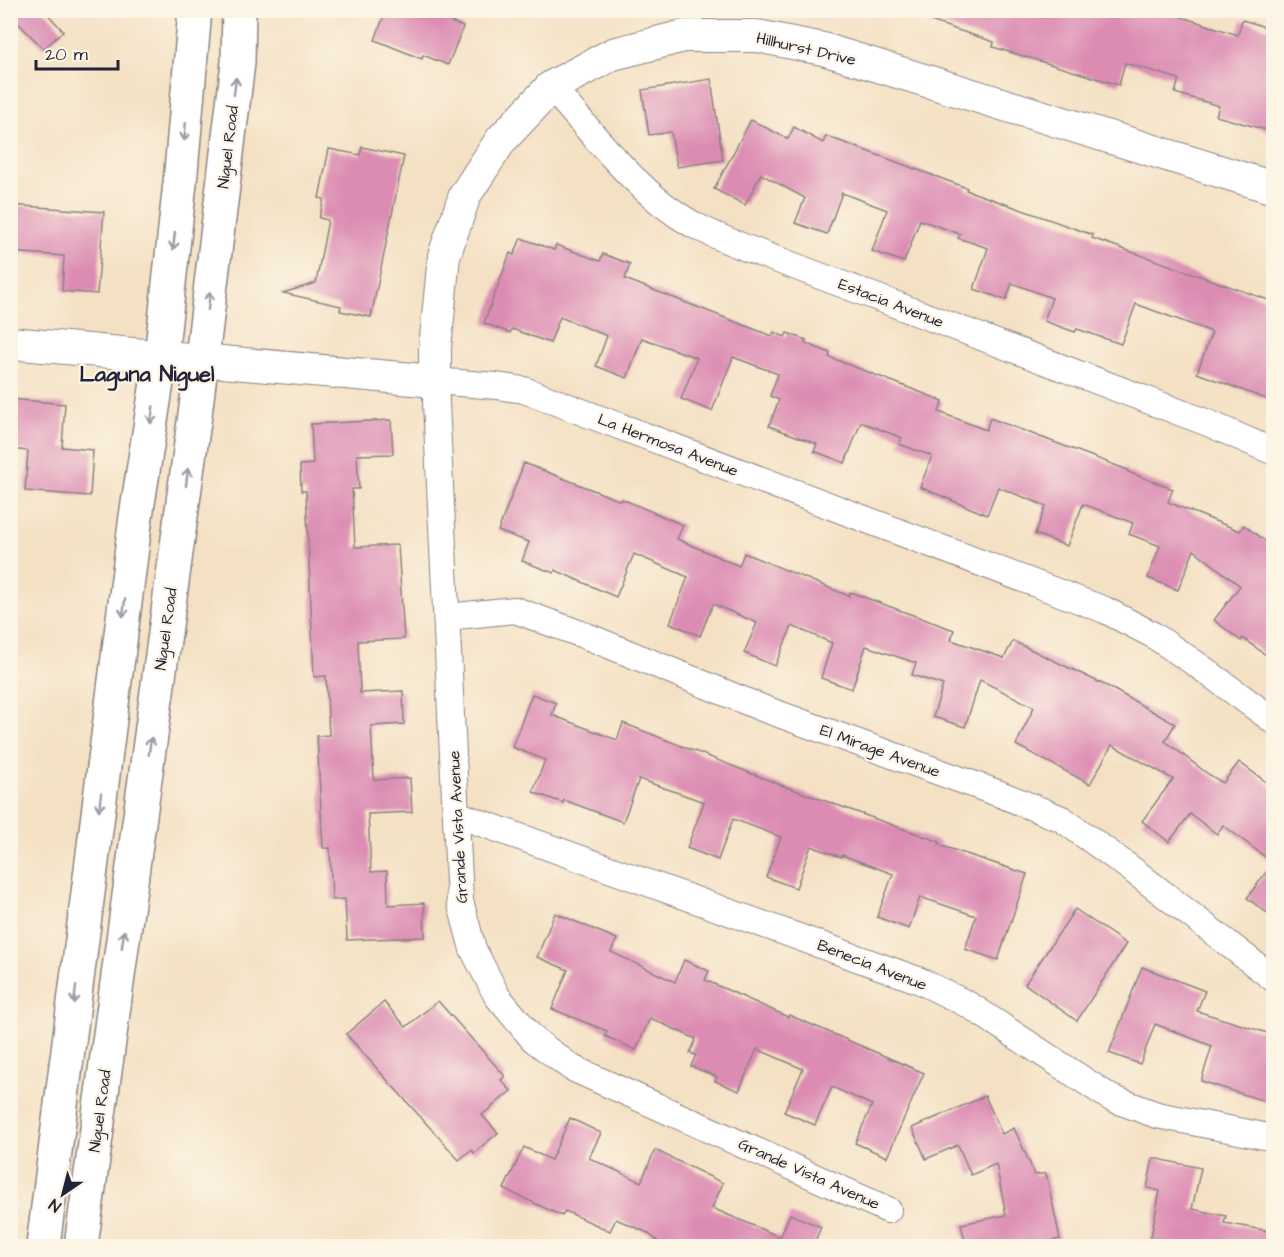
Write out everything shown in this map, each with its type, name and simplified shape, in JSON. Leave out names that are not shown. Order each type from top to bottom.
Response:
[{"type":"main road","points":[[43,1246],[136,516],[161,357],[180,183],[195,10]]},
{"type":"main road","name":"Niguel Road","points":[[81,1246],[202,359],[238,63],[239,10]]},
{"type":"street","name":"Hillhurst Drive","points":[[435,381],[435,348],[444,256],[465,195],[501,140],[551,87],[613,54],[684,36],[757,36],[823,50],[1274,188]]},
{"type":"street","name":"Estacia Avenue","points":[[551,87],[625,169],[666,206],[692,224],[732,243],[1208,423],[1274,452]]},
{"type":"street","name":"La Hermosa Avenue","points":[[10,343],[524,390],[1105,610],[1153,635],[1274,721]]},
{"type":"street","name":"Grande Vista Avenue","points":[[435,381],[460,901],[472,949],[497,996],[533,1039],[572,1068],[888,1210]]},
{"type":"street","name":"El Mirage Avenue","points":[[447,617],[515,610],[589,637],[762,708],[1062,819],[1130,868],[1274,979]]},
{"type":"street","name":"Benecia Avenue","points":[[456,814],[918,980],[969,1005],[1111,1098],[1157,1114],[1274,1138]]},
{"type":"building","points":[[10,10],[44,10],[63,31],[44,49],[10,15]]},
{"type":"building","points":[[386,10],[440,10],[438,16],[463,27],[448,65],[423,55],[422,59],[375,40]]},
{"type":"building","points":[[912,10],[1160,10],[1238,35],[1242,20],[1256,24],[1274,31],[1274,132],[1216,116],[1219,106],[1175,93],[1179,79],[1125,63],[1119,85],[993,47],[994,42],[912,15]]},
{"type":"building","points":[[711,79],[723,160],[677,167],[671,132],[649,135],[642,90]]},
{"type":"building","points":[[751,120],[788,139],[794,127],[823,143],[826,136],[967,188],[966,190],[1093,235],[1092,238],[1274,302],[1274,402],[1197,373],[1212,332],[1136,304],[1121,344],[1044,321],[1052,298],[1012,283],[1006,300],[974,289],[988,248],[958,238],[960,234],[920,220],[904,262],[872,251],[887,210],[842,193],[827,234],[795,223],[805,198],[761,174],[745,205],[714,189]]},
{"type":"building","points":[[362,147],[404,156],[371,317],[340,311],[341,306],[283,293],[316,283],[328,220],[319,218],[324,199],[319,198],[329,149],[360,155]]},
{"type":"building","points":[[10,205],[104,212],[97,294],[62,291],[64,256],[10,252]]},
{"type":"building","points":[[521,238],[554,250],[556,245],[600,261],[603,254],[630,264],[625,279],[772,336],[774,332],[785,337],[787,333],[806,340],[805,343],[830,353],[829,357],[943,401],[939,412],[986,430],[990,418],[1173,489],[1168,502],[1240,531],[1244,525],[1274,548],[1274,661],[1243,638],[1241,641],[1214,620],[1240,586],[1194,550],[1178,590],[1148,578],[1160,546],[1129,534],[1133,523],[1083,504],[1067,546],[1035,534],[1046,506],[998,487],[987,515],[920,487],[932,456],[899,444],[902,438],[861,422],[845,463],[814,451],[817,444],[769,426],[779,400],[770,396],[778,374],[733,357],[712,411],[681,399],[697,358],[642,338],[627,378],[596,366],[607,336],[560,317],[550,343],[512,329],[510,333],[484,323],[510,253],[514,255]]},
{"type":"building","points":[[10,399],[65,404],[62,447],[93,450],[90,496],[25,491],[28,451],[10,449]]},
{"type":"building","points":[[391,420],[393,454],[357,455],[359,489],[352,489],[355,547],[398,545],[404,639],[358,641],[360,693],[403,691],[404,724],[371,726],[374,780],[410,778],[412,812],[368,814],[371,872],[387,871],[388,905],[424,903],[425,937],[347,940],[345,899],[332,900],[330,848],[323,848],[317,736],[329,735],[326,676],[314,677],[306,491],[301,491],[300,465],[313,464],[311,424]]},
{"type":"building","points":[[524,463],[621,501],[622,499],[683,525],[677,539],[739,566],[744,553],[849,596],[850,592],[954,630],[951,640],[1004,658],[1013,641],[1109,687],[1175,724],[1165,741],[1223,783],[1239,762],[1274,788],[1274,918],[1247,898],[1273,863],[1223,825],[1217,834],[1190,814],[1169,842],[1142,821],[1173,779],[1112,745],[1090,784],[1016,745],[1034,707],[980,680],[965,727],[933,717],[943,685],[912,675],[916,663],[866,646],[852,689],[821,678],[832,643],[792,626],[775,666],[744,653],[757,623],[713,604],[700,636],[670,623],[688,577],[634,554],[616,597],[555,570],[554,573],[522,561],[529,542],[498,531]]},
{"type":"building","points":[[532,694],[556,703],[552,715],[617,740],[623,723],[781,785],[940,842],[939,845],[1027,874],[998,960],[965,949],[976,916],[920,897],[909,929],[877,917],[893,874],[842,855],[841,857],[811,846],[796,888],[766,877],[781,837],[733,819],[718,860],[687,848],[704,802],[639,779],[623,822],[564,800],[563,803],[533,792],[545,760],[512,747]]},
{"type":"building","points":[[1075,909],[1126,944],[1077,1021],[1025,984]]},
{"type":"building","points":[[555,913],[617,939],[611,952],[675,982],[684,960],[709,971],[705,980],[924,1073],[887,1157],[855,1143],[872,1105],[832,1087],[815,1125],[784,1112],[803,1069],[757,1049],[739,1091],[715,1081],[717,1077],[691,1066],[696,1055],[690,1053],[696,1039],[650,1018],[636,1050],[605,1036],[607,1031],[552,1009],[568,970],[537,957]]},
{"type":"building","points":[[1142,967],[1205,991],[1197,1011],[1274,1035],[1274,1104],[1201,1081],[1212,1046],[1155,1024],[1140,1064],[1109,1053]]},
{"type":"building","points":[[438,1001],[505,1076],[501,1080],[511,1091],[482,1115],[498,1133],[474,1153],[471,1150],[459,1160],[346,1034],[384,1002],[406,1027]]},
{"type":"building","points":[[985,1096],[1002,1134],[1014,1128],[1035,1175],[1046,1173],[1060,1239],[1024,1246],[966,1246],[961,1224],[1006,1215],[996,1164],[971,1175],[958,1145],[926,1159],[912,1128]]},
{"type":"building","points":[[570,1118],[601,1133],[589,1158],[641,1182],[655,1150],[723,1183],[712,1208],[780,1237],[790,1214],[821,1227],[813,1246],[663,1246],[648,1233],[616,1219],[610,1231],[565,1211],[562,1216],[504,1189],[524,1147],[551,1160]]},
{"type":"building","points":[[1153,1158],[1201,1168],[1192,1209],[1226,1216],[1224,1223],[1274,1232],[1274,1246],[1149,1246],[1160,1191],[1147,1188]]},
{"type":"district","name":"Laguna Niguel","points":[[147,374]]}]
